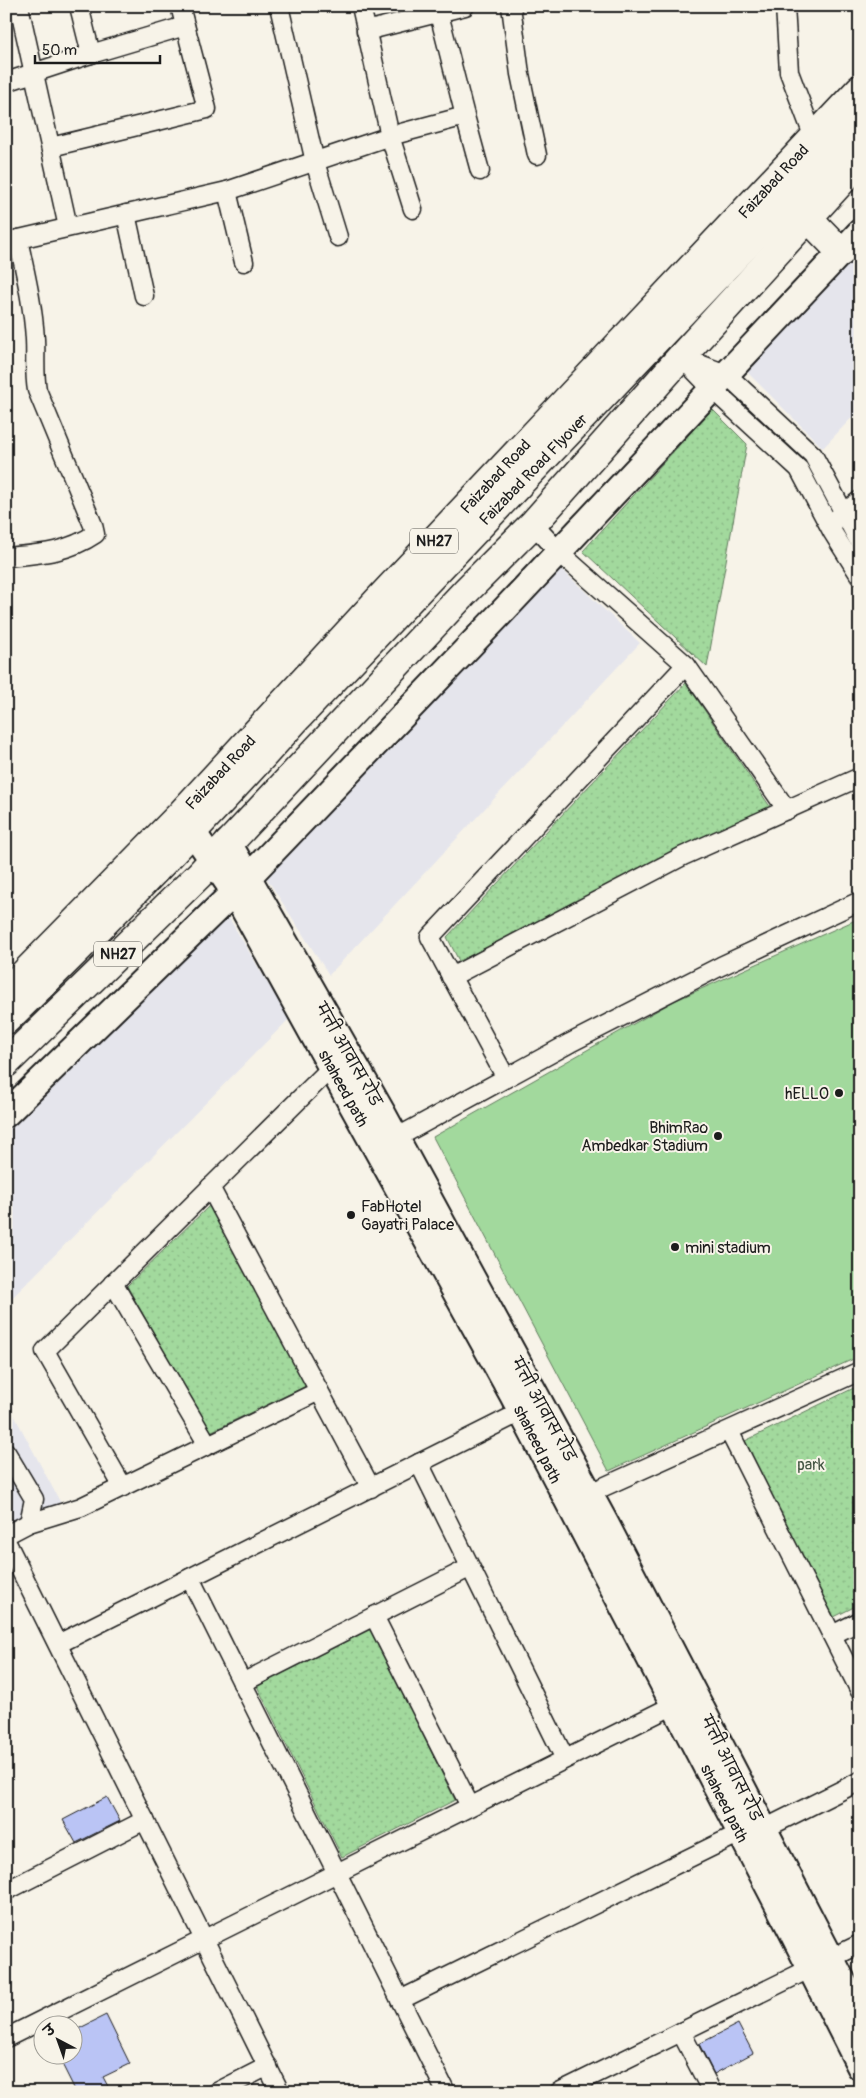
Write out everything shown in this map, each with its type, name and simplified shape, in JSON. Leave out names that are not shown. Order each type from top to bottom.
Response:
[{"type":"highway","name":"Faizabad Road","points":[[6,992],[180,815],[382,596],[860,89]]},
{"type":"highway","name":"Faizabad Road Flyover","points":[[6,1020],[201,824],[304,710],[860,125]]},
{"type":"highway","points":[[219,851],[465,592],[533,524],[681,357],[860,161]]},
{"type":"highway","points":[[808,218],[841,252]]},
{"type":"highway","name":"मंत्ती आवास रोड","points":[[201,824],[219,851]]},
{"type":"highway","name":"NH27","points":[[6,1064],[219,851]]},
{"type":"street","points":[[19,6],[68,226]]},
{"type":"street","points":[[79,6],[91,54]]},
{"type":"street","points":[[51,147],[207,108],[180,6]]},
{"type":"street","points":[[279,6],[315,162],[338,237]]},
{"type":"street","points":[[361,6],[390,136],[413,209]]},
{"type":"street","points":[[366,31],[438,10],[465,6]]},
{"type":"street","points":[[512,6],[520,74],[537,155]]},
{"type":"street","points":[[785,6],[789,72],[814,138]]},
{"type":"street","points":[[438,10],[480,171]]},
{"type":"street","points":[[6,82],[185,26]]},
{"type":"street","points":[[6,557],[56,552],[81,543],[95,534],[94,525],[37,390],[34,373],[35,340],[30,295],[12,240],[227,191],[390,136],[465,116]]},
{"type":"street","points":[[227,191],[244,262]]},
{"type":"street","points":[[126,214],[144,296]]},
{"type":"street","points":[[6,1114],[241,885],[559,552],[860,232]]},
{"type":"street","points":[[681,357],[719,382],[813,455],[860,543]]},
{"type":"street","points":[[719,382],[799,468],[828,524],[860,576]]},
{"type":"street","points":[[828,524],[844,515],[860,500]]},
{"type":"street","points":[[533,524],[559,552],[686,666],[786,810]]},
{"type":"street","points":[[506,1078],[430,937],[686,666]]},
{"type":"street","points":[[452,977],[683,856],[860,777]]},
{"type":"street","name":"मंत्ती आवास रोड","points":[[219,851],[396,1138],[443,1246],[590,1493],[752,1831]]},
{"type":"street","name":"shaheed path","points":[[241,885],[332,1067],[443,1246],[521,1412],[674,1705],[752,1831],[821,1964],[860,2068]]},
{"type":"street","points":[[396,1138],[570,1043],[720,966],[860,901]]},
{"type":"street","points":[[123,1487],[45,1351],[332,1067]]},
{"type":"street","points":[[210,1188],[371,1488]]},
{"type":"street","points":[[113,1283],[208,1445]]},
{"type":"street","points":[[590,1493],[860,1371]]},
{"type":"street","points":[[6,1535],[29,1523],[81,1507],[319,1391]]},
{"type":"street","points":[[58,1644],[521,1412]]},
{"type":"street","points":[[729,1431],[860,1691]]},
{"type":"street","points":[[6,1452],[34,1499],[29,1523]]},
{"type":"street","points":[[419,1463],[469,1568],[565,1759]]},
{"type":"street","points":[[6,1541],[280,2092]]},
{"type":"street","points":[[242,1683],[469,1568]]},
{"type":"street","points":[[190,1578],[446,2092]]},
{"type":"street","points":[[374,1616],[470,1806]]},
{"type":"street","points":[[832,1635],[860,1621]]},
{"type":"street","points":[[6,2038],[674,1705]]},
{"type":"street","points":[[400,2000],[860,1781]]},
{"type":"street","points":[[6,1891],[145,1820]]},
{"type":"street","points":[[559,2092],[860,1944]]},
{"type":"street","points":[[821,1964],[860,2014]]},
{"type":"street","points":[[681,2032],[712,2092]]},
{"type":"street","points":[[218,2092],[268,2066]]},
{"type":"shaded area","points":[[860,243],[860,409],[823,448],[742,367]]},
{"type":"shaded area","points":[[558,566],[640,643],[329,975],[262,871]]},
{"type":"shaded area","points":[[213,891],[289,1019],[6,1304],[6,1101]]},
{"type":"shaded area","points":[[6,1400],[66,1513],[6,1543]]},
{"type":"green space","points":[[712,409],[747,444],[707,667],[583,551]]},
{"type":"green space","points":[[686,683],[771,808],[459,961],[447,937]]},
{"type":"green space","name":"mini stadium","points":[[860,918],[860,1356],[609,1471],[433,1137],[674,1001]]},
{"type":"green space","points":[[210,1205],[306,1386],[210,1432],[127,1286]]},
{"type":"green space","name":"park","points":[[860,1385],[860,1604],[832,1618],[745,1441]]},
{"type":"green space","points":[[371,1629],[455,1800],[342,1857],[257,1686]]},
{"type":"building","points":[[107,1797],[120,1821],[76,1843],[63,1820]]},
{"type":"building","points":[[106,2015],[130,2064],[103,2077],[111,2092],[76,2092],[63,2066],[82,2066],[82,2027]]},
{"type":"building","points":[[738,2024],[753,2053],[714,2074],[699,2044]]},
{"type":"place","name":"hELLO","points":[[839,1093]]},
{"type":"place","name":"BhimRao Ambedkar Stadium","points":[[718,1136]]},
{"type":"place","name":"FabHotel Gayatri Palace","points":[[351,1215]]},
{"type":"place","name":"mini stadium","points":[[675,1247]]}]
